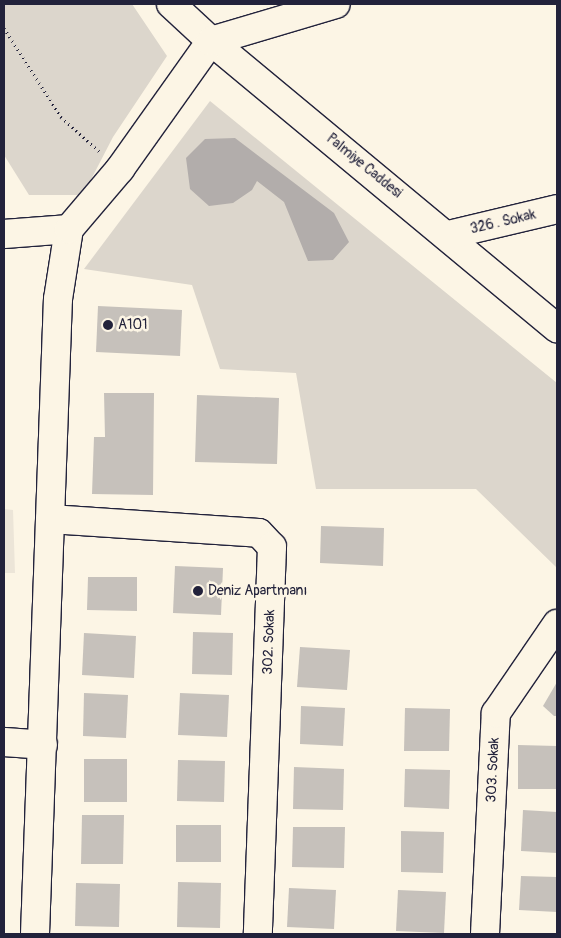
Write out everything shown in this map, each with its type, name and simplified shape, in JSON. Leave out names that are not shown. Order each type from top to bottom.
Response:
[{"type":"street","name":"Palmiye Caddesi","points":[[171,4],[210,41],[448,235],[557,328]]},
{"type":"street","points":[[35,934],[58,298],[69,229],[120,169],[210,41],[336,4]]},
{"type":"street","name":"326 . Sokak","points":[[448,235],[557,209]]},
{"type":"street","points":[[4,234],[69,229]]},
{"type":"street","name":"302. Sokak","points":[[50,519],[259,533],[272,547],[258,934]]},
{"type":"street","name":"303. Sokak","points":[[485,934],[496,713],[557,624]]},
{"type":"street","points":[[4,742],[43,745]]},
{"type":"path","points":[[4,28],[61,117],[103,156]]},
{"type":"shaded area","points":[[4,4],[132,4],[167,56],[113,137],[83,195],[29,195],[4,155]]},
{"type":"shaded area","points":[[210,101],[557,383],[556,567],[476,489],[316,489],[296,373],[220,369],[192,285],[84,269]]},
{"type":"shaded area","points":[[235,138],[334,213],[349,242],[333,260],[308,261],[284,202],[257,181],[252,190],[233,203],[209,206],[190,189],[186,158],[205,139]]},
{"type":"shaded area","points":[[4,509],[13,510],[15,573],[4,573]]},
{"type":"building","points":[[98,306],[182,310],[180,356],[96,352]]},
{"type":"building","points":[[104,393],[154,393],[153,495],[92,494],[94,437],[105,437]]},
{"type":"building","points":[[197,395],[279,398],[277,464],[195,462]]},
{"type":"building","points":[[321,526],[384,528],[383,566],[320,563]]},
{"type":"building","name":"Deniz Apartmanı","points":[[175,566],[223,568],[221,615],[173,613]]},
{"type":"building","points":[[88,577],[137,577],[137,611],[87,610]]},
{"type":"building","points":[[193,632],[233,633],[232,675],[192,674]]},
{"type":"building","points":[[84,633],[136,636],[134,678],[82,675]]},
{"type":"building","points":[[300,647],[350,650],[347,690],[297,687]]},
{"type":"building","points":[[557,682],[557,716],[554,716],[543,706]]},
{"type":"building","points":[[84,693],[128,695],[126,738],[83,736]]},
{"type":"building","points":[[180,693],[229,695],[227,737],[178,735]]},
{"type":"building","points":[[301,706],[345,708],[343,746],[300,744]]},
{"type":"building","points":[[405,708],[450,709],[449,751],[404,751]]},
{"type":"building","points":[[518,745],[557,746],[557,789],[518,789]]},
{"type":"building","points":[[84,759],[127,759],[127,802],[84,802]]},
{"type":"building","points":[[178,760],[225,761],[224,802],[177,801]]},
{"type":"building","points":[[294,767],[344,769],[343,810],[293,809]]},
{"type":"building","points":[[405,769],[450,770],[449,809],[404,807]]},
{"type":"building","points":[[523,810],[557,812],[557,853],[521,851]]},
{"type":"building","points":[[82,815],[124,815],[123,864],[81,864]]},
{"type":"building","points":[[176,825],[221,825],[221,862],[176,862]]},
{"type":"building","points":[[293,827],[345,827],[344,868],[292,867]]},
{"type":"building","points":[[401,831],[444,832],[443,873],[401,872]]},
{"type":"building","points":[[521,876],[557,877],[557,912],[519,910]]},
{"type":"building","points":[[178,882],[221,883],[220,928],[177,927]]},
{"type":"building","points":[[76,883],[120,884],[119,927],[75,926]]},
{"type":"building","points":[[289,888],[336,890],[334,929],[287,927]]},
{"type":"building","points":[[398,890],[446,892],[444,933],[396,931]]},
{"type":"place","name":"A101","points":[[108,325]]},
{"type":"place","name":"Deniz Apartmanı","points":[[198,591]]}]
